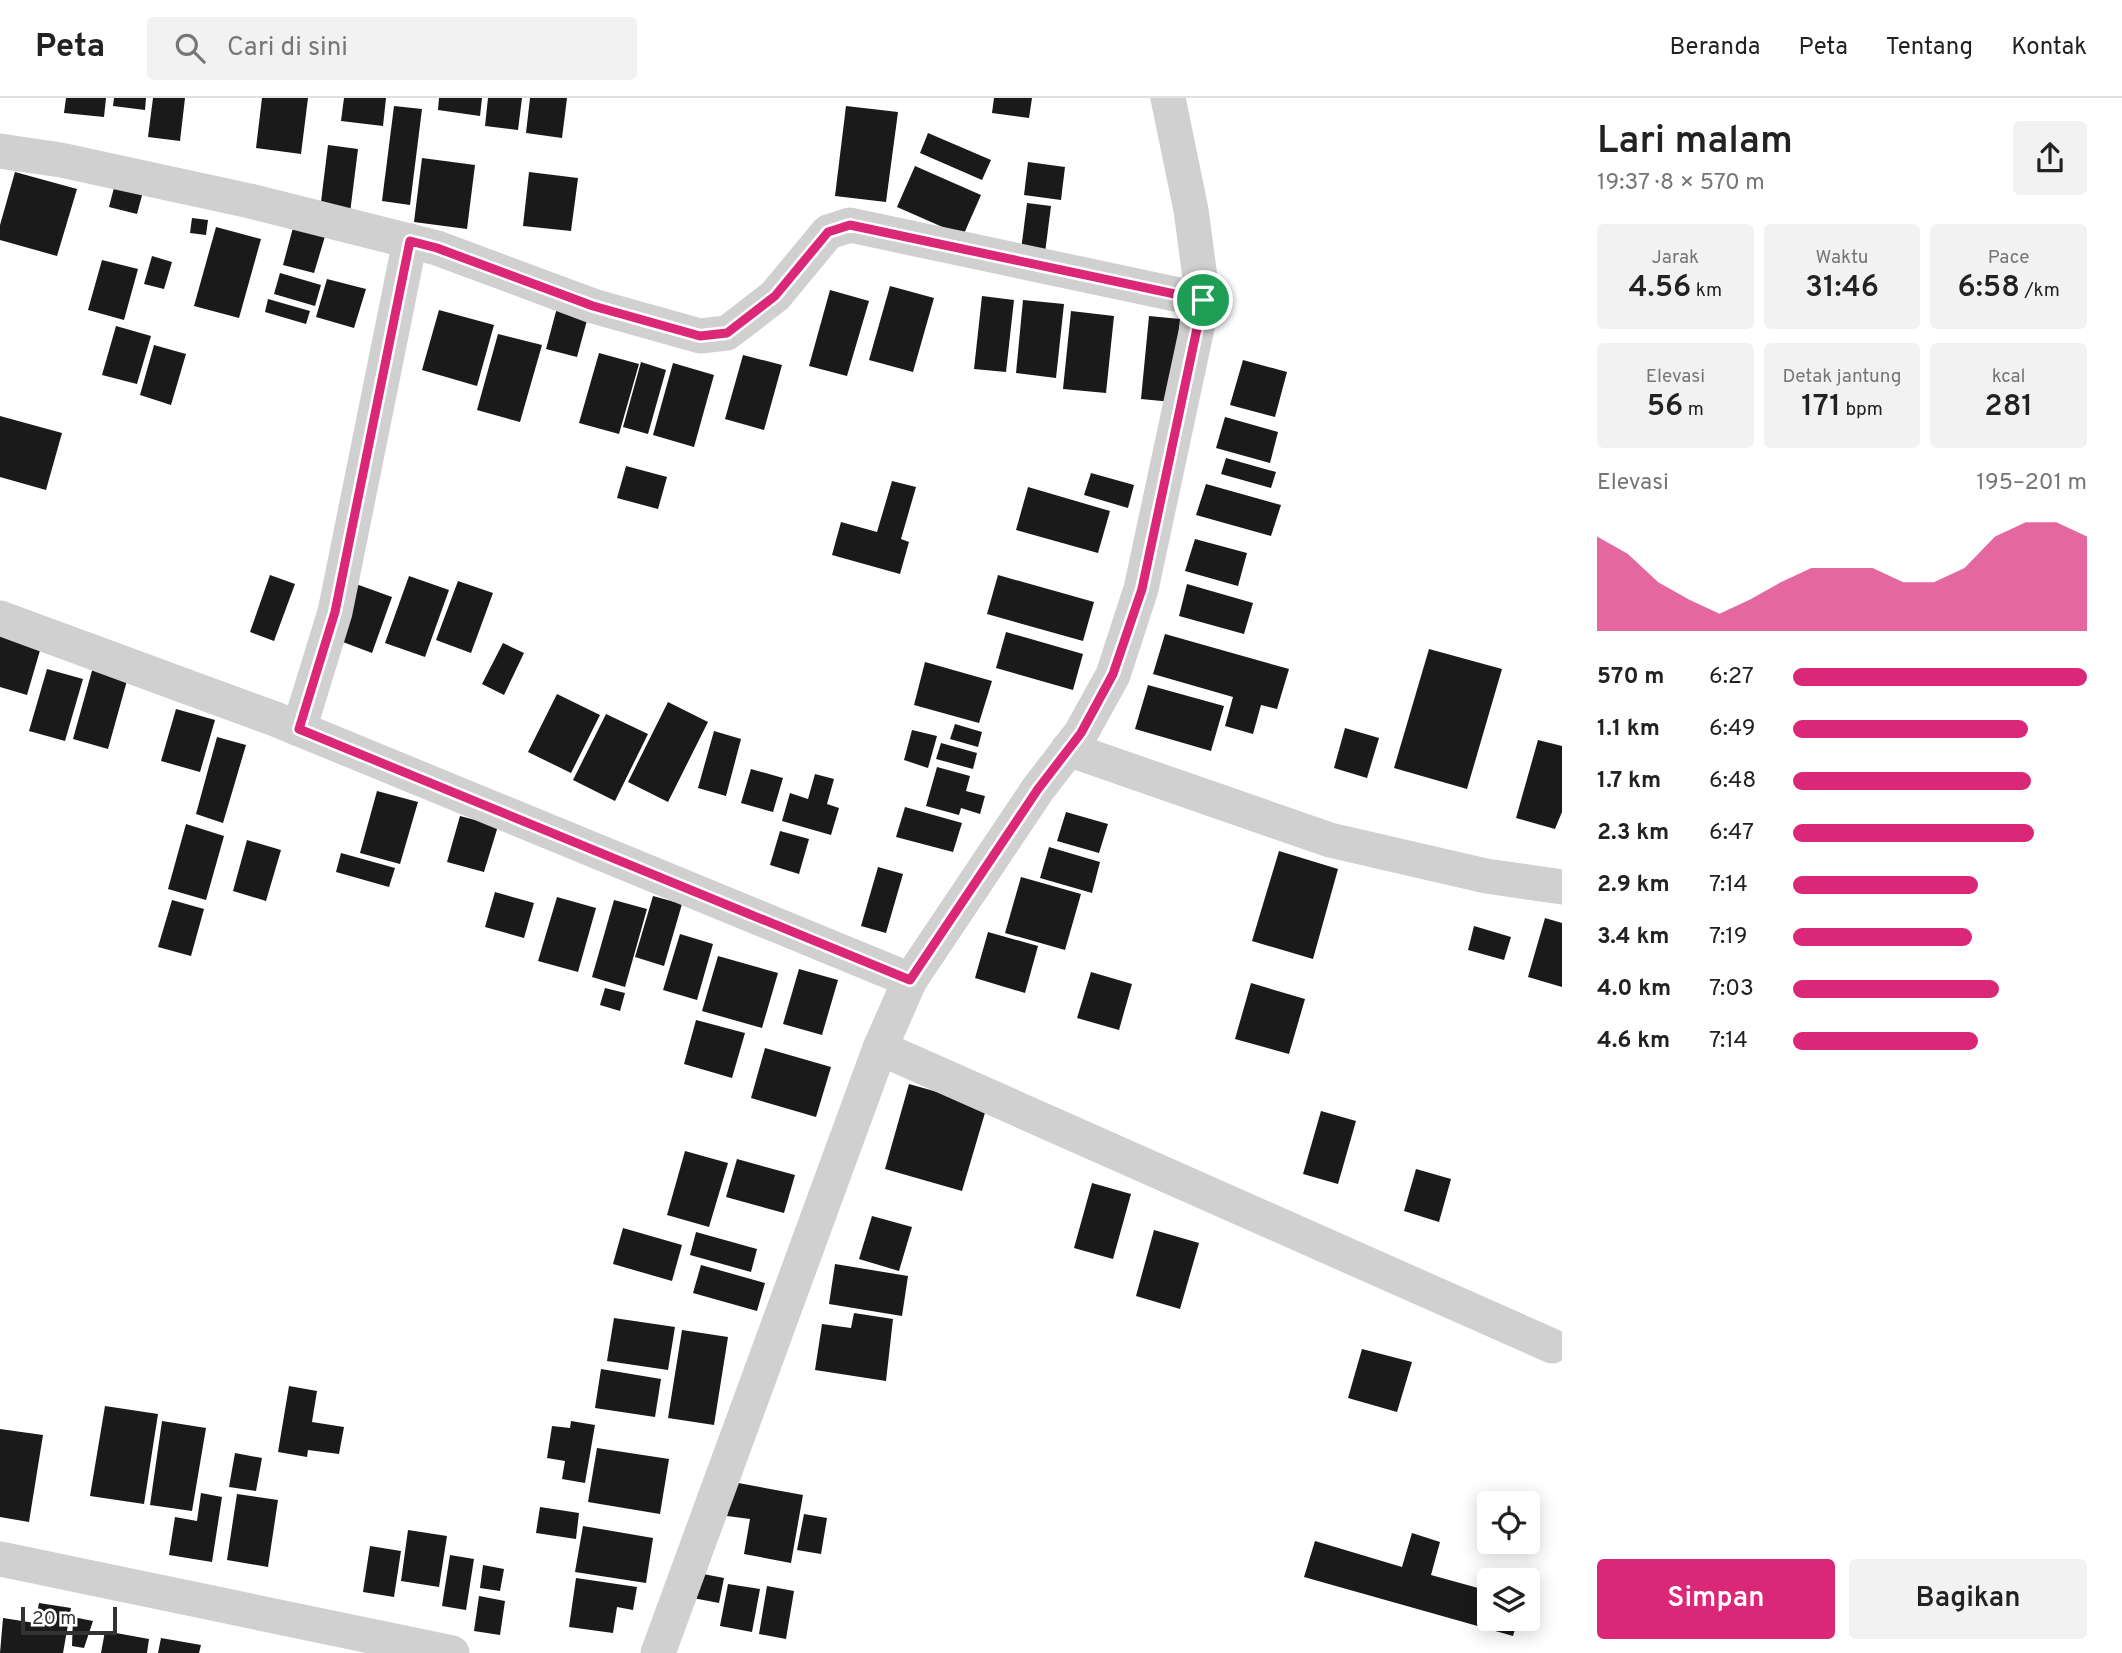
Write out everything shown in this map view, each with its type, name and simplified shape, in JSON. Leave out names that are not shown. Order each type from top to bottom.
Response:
[{"type":"street","points":[[658,1653],[880,1048],[910,980],[1038,789],[1069,749],[1113,674],[1142,589],[1203,300],[1191,211],[1168,98]]},
{"type":"street","points":[[0,151],[61,160],[250,201],[437,248],[593,306],[700,336],[727,333],[775,296],[828,232],[850,225],[1203,300]]},
{"type":"street","points":[[299,729],[335,612],[410,241]]},
{"type":"street","points":[[0,618],[299,729],[910,980]]},
{"type":"street","points":[[1069,749],[1330,840],[1486,876],[1562,887]]},
{"type":"street","points":[[880,1048],[1552,1346]]},
{"type":"street","points":[[0,1559],[452,1653]]},
{"type":"building","points":[[66,98],[106,98],[104,117],[64,113]]},
{"type":"building","points":[[114,98],[146,98],[145,110],[113,106]]},
{"type":"building","points":[[153,98],[185,98],[180,141],[148,137]]},
{"type":"building","points":[[262,98],[308,98],[301,154],[256,148]]},
{"type":"building","points":[[344,98],[386,98],[383,126],[341,121]]},
{"type":"building","points":[[439,98],[482,98],[480,116],[438,110]]},
{"type":"building","points":[[488,98],[522,98],[518,130],[485,126]]},
{"type":"building","points":[[530,98],[567,98],[562,138],[526,133]]},
{"type":"building","points":[[994,98],[1032,98],[1029,118],[992,113]]},
{"type":"building","points":[[394,106],[422,109],[410,205],[382,201]]},
{"type":"building","points":[[846,106],[898,112],[886,202],[835,196]]},
{"type":"building","points":[[928,133],[991,160],[982,180],[920,153]]},
{"type":"building","points":[[328,145],[358,149],[350,213],[320,210]]},
{"type":"building","points":[[422,158],[475,165],[467,229],[414,222]]},
{"type":"building","points":[[1028,162],[1065,167],[1061,200],[1024,195]]},
{"type":"building","points":[[915,166],[981,195],[963,236],[897,207]]},
{"type":"building","points":[[15,172],[77,189],[57,256],[0,240],[0,225]]},
{"type":"building","points":[[529,172],[578,178],[571,231],[523,226]]},
{"type":"building","points":[[116,180],[144,188],[137,214],[109,207]]},
{"type":"building","points":[[1027,203],[1051,206],[1045,253],[1021,250]]},
{"type":"building","points":[[192,218],[208,220],[206,235],[190,233]]},
{"type":"building","points":[[294,224],[326,233],[314,273],[283,265]]},
{"type":"building","points":[[216,227],[261,239],[239,318],[194,306]]},
{"type":"building","points":[[152,256],[172,262],[164,289],[144,284]]},
{"type":"building","points":[[102,260],[138,269],[124,320],[88,310]]},
{"type":"building","points":[[280,273],[321,285],[315,306],[274,294]]},
{"type":"building","points":[[327,279],[366,289],[354,328],[316,317]]},
{"type":"building","points":[[890,286],[934,298],[913,372],[869,360]]},
{"type":"building","points":[[830,290],[869,301],[847,376],[809,366]]},
{"type":"building","points":[[982,296],[1014,300],[1006,372],[974,369]]},
{"type":"building","points":[[268,299],[310,311],[306,324],[265,312]]},
{"type":"building","points":[[1023,300],[1064,304],[1056,378],[1016,373]]},
{"type":"building","points":[[558,304],[589,313],[577,357],[546,349]]},
{"type":"building","points":[[439,310],[494,325],[477,386],[422,370]]},
{"type":"building","points":[[1071,311],[1114,316],[1106,393],[1063,389]]},
{"type":"building","points":[[1149,316],[1180,319],[1172,402],[1141,399]]},
{"type":"building","points":[[116,326],[151,336],[137,384],[102,375]]},
{"type":"building","points":[[498,334],[542,345],[520,422],[477,410]]},
{"type":"building","points":[[154,345],[186,354],[171,405],[140,395]]},
{"type":"building","points":[[599,353],[639,364],[619,434],[579,423]]},
{"type":"building","points":[[743,355],[782,365],[764,430],[725,419]]},
{"type":"building","points":[[1243,360],[1287,372],[1275,417],[1230,405]]},
{"type":"building","points":[[641,362],[666,370],[648,434],[623,427]]},
{"type":"building","points":[[673,363],[714,375],[694,447],[653,435]]},
{"type":"building","points":[[0,416],[62,433],[46,490],[0,477]]},
{"type":"building","points":[[1225,417],[1278,432],[1270,463],[1216,448]]},
{"type":"building","points":[[1226,458],[1276,472],[1271,488],[1221,474]]},
{"type":"building","points":[[626,466],[667,477],[658,509],[617,498]]},
{"type":"building","points":[[1091,473],[1134,485],[1128,508],[1084,495]]},
{"type":"building","points":[[892,481],[916,487],[901,539],[909,542],[900,574],[832,555],[841,522],[877,532]]},
{"type":"building","points":[[1206,484],[1281,505],[1271,536],[1196,515]]},
{"type":"building","points":[[1028,487],[1110,511],[1098,553],[1016,530]]},
{"type":"building","points":[[1195,539],[1247,553],[1238,586],[1185,571]]},
{"type":"building","points":[[270,575],[295,584],[274,641],[250,632]]},
{"type":"building","points":[[998,575],[1094,602],[1083,641],[987,614]]},
{"type":"building","points":[[409,576],[449,590],[425,657],[385,643]]},
{"type":"building","points":[[458,581],[493,593],[471,653],[436,640]]},
{"type":"building","points":[[356,584],[392,597],[372,653],[335,639]]},
{"type":"building","points":[[1187,584],[1253,603],[1244,634],[1179,616]]},
{"type":"building","points":[[1006,632],[1083,654],[1073,690],[996,668]]},
{"type":"building","points":[[1165,634],[1289,669],[1277,709],[1261,705],[1253,734],[1225,726],[1233,697],[1153,674]]},
{"type":"building","points":[[0,635],[41,647],[27,695],[0,687]]},
{"type":"building","points":[[503,643],[524,653],[504,695],[482,684]]},
{"type":"building","points":[[1429,649],[1502,669],[1467,789],[1394,768]]},
{"type":"building","points":[[925,662],[992,681],[979,723],[914,705]]},
{"type":"building","points":[[93,667],[128,677],[108,749],[73,739]]},
{"type":"building","points":[[47,669],[83,679],[65,741],[29,731]]},
{"type":"building","points":[[1148,685],[1224,706],[1211,751],[1135,729]]},
{"type":"building","points":[[557,694],[600,715],[571,773],[528,752]]},
{"type":"building","points":[[668,702],[708,722],[668,802],[628,782]]},
{"type":"building","points":[[176,709],[215,720],[200,772],[161,761]]},
{"type":"building","points":[[606,714],[648,734],[615,801],[573,780]]},
{"type":"building","points":[[955,724],[982,732],[978,747],[950,739]]},
{"type":"building","points":[[1345,728],[1379,738],[1367,778],[1334,768]]},
{"type":"building","points":[[912,730],[937,736],[928,768],[904,760]]},
{"type":"building","points":[[714,731],[741,739],[726,796],[698,788]]},
{"type":"building","points":[[217,737],[246,745],[223,823],[196,814]]},
{"type":"building","points":[[1538,740],[1562,746],[1562,812],[1555,829],[1516,818]]},
{"type":"building","points":[[941,743],[977,753],[973,769],[936,759]]},
{"type":"building","points":[[937,767],[970,776],[966,791],[985,796],[980,814],[961,808],[959,815],[926,806]]},
{"type":"building","points":[[751,769],[783,778],[773,812],[741,803]]},
{"type":"building","points":[[815,774],[834,779],[827,804],[839,808],[831,835],[782,821],[790,793],[808,799]]},
{"type":"building","points":[[377,791],[418,802],[400,864],[360,853]]},
{"type":"building","points":[[905,807],[962,823],[953,852],[896,837]]},
{"type":"building","points":[[1066,812],[1108,824],[1099,853],[1057,841]]},
{"type":"building","points":[[460,816],[498,826],[484,872],[447,862]]},
{"type":"building","points":[[186,824],[224,836],[206,900],[168,889]]},
{"type":"building","points":[[780,831],[809,839],[799,874],[770,865]]},
{"type":"building","points":[[247,840],[281,850],[266,901],[233,891]]},
{"type":"building","points":[[1049,847],[1100,862],[1092,893],[1040,878]]},
{"type":"building","points":[[1279,851],[1338,869],[1313,959],[1252,941]]},
{"type":"building","points":[[341,853],[395,868],[389,887],[336,872]]},
{"type":"building","points":[[878,867],[903,874],[886,933],[861,926]]},
{"type":"building","points":[[1021,877],[1081,894],[1065,950],[1005,933]]},
{"type":"building","points":[[495,892],[534,903],[524,938],[485,927]]},
{"type":"building","points":[[653,896],[682,904],[664,966],[635,957]]},
{"type":"building","points":[[557,897],[596,908],[578,972],[538,961]]},
{"type":"building","points":[[172,900],[204,909],[191,956],[158,947]]},
{"type":"building","points":[[614,900],[647,909],[625,987],[592,977]]},
{"type":"building","points":[[1545,918],[1562,923],[1562,987],[1528,977]]},
{"type":"building","points":[[1474,926],[1511,937],[1504,960],[1468,950]]},
{"type":"building","points":[[988,932],[1038,946],[1025,993],[975,978]]},
{"type":"building","points":[[680,934],[713,944],[697,1000],[663,990]]},
{"type":"building","points":[[718,956],[778,973],[762,1028],[702,1011]]},
{"type":"building","points":[[799,969],[838,980],[822,1035],[783,1024]]},
{"type":"building","points":[[1091,972],[1132,984],[1119,1030],[1077,1018]]},
{"type":"building","points":[[1251,983],[1305,999],[1289,1054],[1235,1039]]},
{"type":"building","points":[[605,988],[625,993],[620,1011],[600,1005]]},
{"type":"building","points":[[696,1020],[745,1033],[732,1078],[684,1064]]},
{"type":"building","points":[[765,1048],[831,1067],[816,1117],[751,1098]]},
{"type":"building","points":[[909,1084],[987,1106],[962,1191],[885,1169]]},
{"type":"building","points":[[1321,1111],[1356,1121],[1338,1184],[1303,1174]]},
{"type":"building","points":[[685,1151],[728,1163],[709,1227],[667,1215]]},
{"type":"building","points":[[737,1159],[795,1175],[784,1213],[726,1197]]},
{"type":"building","points":[[1416,1169],[1451,1179],[1439,1222],[1404,1211]]},
{"type":"building","points":[[1092,1183],[1131,1194],[1113,1259],[1074,1248]]},
{"type":"building","points":[[872,1216],[912,1227],[899,1271],[859,1259]]},
{"type":"building","points":[[623,1228],[682,1245],[672,1281],[613,1264]]},
{"type":"building","points":[[1154,1230],[1199,1243],[1180,1309],[1136,1296]]},
{"type":"building","points":[[696,1232],[757,1249],[751,1272],[690,1255]]},
{"type":"building","points":[[835,1264],[908,1276],[902,1316],[829,1304]]},
{"type":"building","points":[[701,1265],[765,1283],[757,1311],[693,1293]]},
{"type":"building","points":[[854,1313],[893,1319],[886,1381],[815,1370],[822,1324],[851,1328]]},
{"type":"building","points":[[614,1318],[675,1327],[668,1370],[607,1361]]},
{"type":"building","points":[[682,1330],[728,1337],[714,1425],[668,1418]]},
{"type":"building","points":[[1362,1349],[1412,1362],[1397,1412],[1348,1398]]},
{"type":"building","points":[[601,1369],[661,1379],[655,1417],[595,1408]]},
{"type":"building","points":[[289,1386],[317,1391],[312,1422],[344,1427],[339,1454],[308,1450],[307,1457],[278,1452]]},
{"type":"building","points":[[105,1406],[158,1414],[144,1504],[90,1496]]},
{"type":"building","points":[[162,1421],[206,1428],[192,1511],[150,1505]]},
{"type":"building","points":[[571,1421],[595,1425],[585,1483],[562,1479],[565,1461],[547,1458],[552,1426],[570,1428]]},
{"type":"building","points":[[0,1429],[43,1435],[29,1522],[0,1517]]},
{"type":"building","points":[[597,1448],[669,1459],[660,1514],[588,1502]]},
{"type":"building","points":[[235,1453],[262,1458],[256,1491],[229,1487]]},
{"type":"building","points":[[733,1482],[803,1495],[791,1563],[744,1554],[750,1519],[727,1516]]},
{"type":"building","points":[[201,1493],[222,1497],[212,1562],[169,1555],[175,1517],[197,1521]]},
{"type":"building","points":[[237,1494],[278,1500],[268,1567],[227,1560]]},
{"type":"building","points":[[540,1507],[579,1513],[576,1539],[536,1533]]},
{"type":"building","points":[[804,1514],[827,1518],[821,1554],[797,1550]]},
{"type":"building","points":[[583,1526],[653,1538],[646,1583],[575,1572]]},
{"type":"building","points":[[408,1530],[447,1536],[439,1587],[401,1581]]},
{"type":"building","points":[[1412,1533],[1440,1542],[1431,1575],[1477,1588],[1477,1626],[1304,1577],[1315,1541],[1402,1567]]},
{"type":"building","points":[[370,1546],[401,1551],[394,1597],[363,1592]]},
{"type":"building","points":[[450,1555],[474,1559],[466,1610],[442,1606]]},
{"type":"building","points":[[483,1565],[504,1569],[500,1591],[480,1588]]},
{"type":"building","points":[[698,1573],[724,1578],[719,1603],[693,1598]]},
{"type":"building","points":[[576,1578],[637,1587],[633,1610],[617,1607],[613,1633],[569,1627]]},
{"type":"building","points":[[728,1584],[760,1589],[752,1632],[720,1626]]},
{"type":"building","points":[[767,1586],[794,1591],[786,1639],[759,1634]]},
{"type":"building","points":[[479,1596],[505,1601],[500,1635],[474,1631]]},
{"type":"building","points":[[39,1603],[71,1608],[63,1653],[0,1653],[3,1618],[35,1623]]},
{"type":"building","points":[[73,1617],[93,1621],[84,1648],[72,1646]]},
{"type":"building","points":[[105,1631],[149,1639],[147,1653],[101,1653]]},
{"type":"building","points":[[1495,1631],[1514,1631],[1513,1636]]},
{"type":"building","points":[[161,1638],[201,1645],[199,1653],[158,1653]]},
{"type":"route","points":[[850,225],[1203,300],[1142,589],[1113,674],[1081,733],[1038,789],[910,980],[299,729],[335,612],[377,418],[410,241],[437,248],[593,306],[700,336],[727,333],[775,296],[828,232],[850,225]]}]
